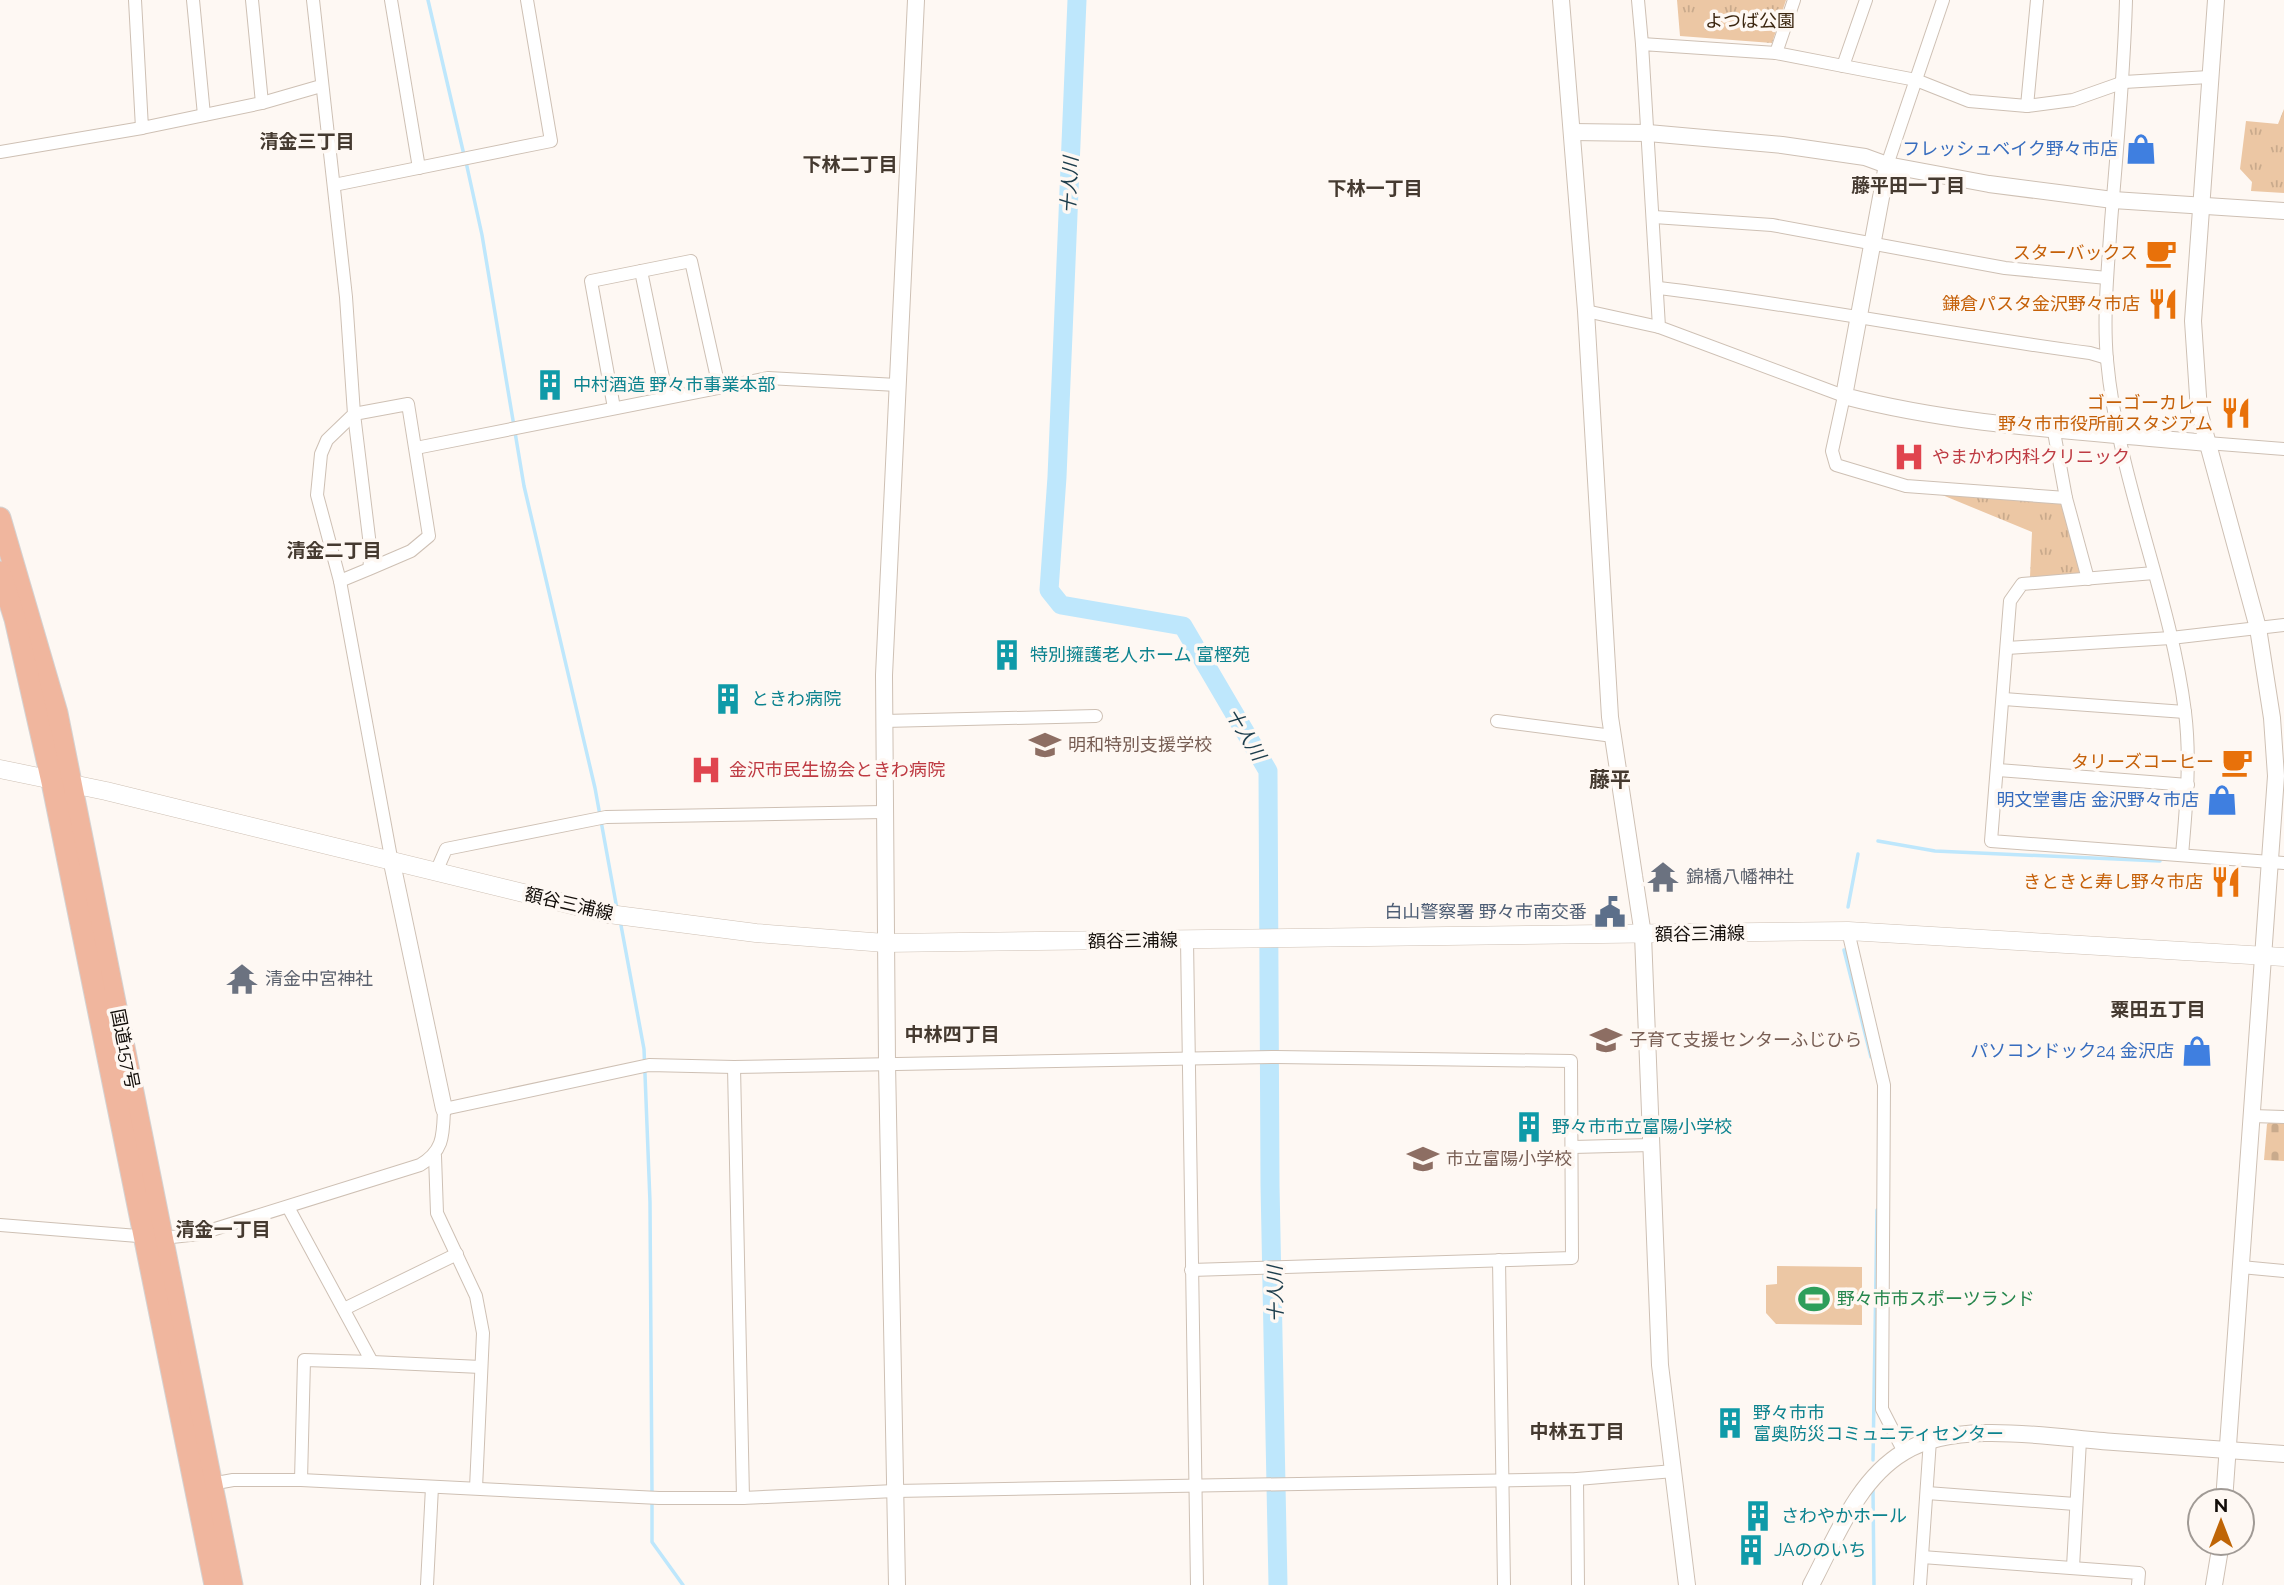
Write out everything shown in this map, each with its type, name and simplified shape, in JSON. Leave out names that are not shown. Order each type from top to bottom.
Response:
[{"type":"highway","name":"国道157号","points":[[0,518],[57,713],[62,784]]},
{"type":"highway","name":"国道157号","points":[[0,572],[62,784],[153,1237],[215,1585]]},
{"type":"highway","name":"国道157号","points":[[153,1237],[232,1585]]},
{"type":"main road","name":"額谷三浦線","points":[[0,769],[106,791],[392,863],[629,918],[886,943],[1848,931],[2284,957]]},
{"type":"street","points":[[135,0],[142,128]]},
{"type":"street","points":[[194,0],[204,115]]},
{"type":"street","points":[[252,0],[262,103]]},
{"type":"street","points":[[313,0],[346,296],[354,414],[371,554],[369,569]]},
{"type":"street","points":[[391,0],[419,168]]},
{"type":"street","points":[[334,185],[551,141],[527,0]]},
{"type":"street","points":[[897,1585],[883,812],[884,722],[916,0]]},
{"type":"street","points":[[1561,0],[1586,311],[1613,736],[1643,935],[1660,1365],[1687,1585]]},
{"type":"street","points":[[1638,0],[1659,288],[1659,327]]},
{"type":"street","points":[[1776,53],[1794,0]]},
{"type":"street","points":[[1843,66],[1866,0]]},
{"type":"street","points":[[1943,0],[1887,165],[1832,451],[1836,465],[1906,486],[2066,498]]},
{"type":"street","points":[[2027,106],[2037,0]]},
{"type":"street","points":[[2126,0],[2124,82],[2107,278],[2107,358],[2117,436],[2171,638],[2185,712],[2188,785],[2182,855]]},
{"type":"street","points":[[2216,0],[2193,321],[2197,399],[2258,628],[2272,718],[2277,863],[2265,956],[2225,1487]]},
{"type":"street","points":[[1642,44],[1776,53],[1916,80],[1969,101],[2027,106],[2073,100],[2124,82],[2209,77]]},
{"type":"street","points":[[0,152],[142,128],[262,103],[321,86]]},
{"type":"street","points":[[1572,132],[1648,133],[1782,145],[1865,157],[1887,165],[1989,184],[2113,200],[2284,211]]},
{"type":"street","points":[[1654,216],[1772,225],[2005,268],[2107,278]]},
{"type":"street","points":[[614,408],[591,281],[691,261],[719,387]]},
{"type":"street","points":[[641,271],[667,397]]},
{"type":"street","points":[[1659,288],[1759,300],[1972,338],[2090,353],[2107,358]]},
{"type":"street","points":[[1586,311],[1659,327],[1844,396],[1898,410],[2054,432],[2284,449]]},
{"type":"street","points":[[416,448],[768,379],[897,385]]},
{"type":"street","points":[[340,581],[411,551],[429,536],[408,404],[354,414],[327,440],[321,454],[317,495],[340,581],[392,863],[444,1109],[443,1136],[435,1156],[437,1213],[476,1296],[483,1333],[476,1488]]},
{"type":"street","points":[[2054,432],[2066,498],[2088,579]]},
{"type":"street","points":[[2154,573],[2022,584],[2010,601],[1991,841],[2277,863]]},
{"type":"street","points":[[2007,648],[2171,638],[2284,625]]},
{"type":"street","points":[[2004,699],[2185,712]]},
{"type":"street","points":[[884,722],[1096,716]]},
{"type":"street","points":[[1497,721],[1613,736]]},
{"type":"street","points":[[1998,770],[2188,785]]},
{"type":"street","points":[[436,872],[446,849],[600,818],[883,812]]},
{"type":"street","points":[[1848,931],[1884,1084],[1882,1409],[1904,1452]]},
{"type":"street","points":[[1187,940],[1197,1585]]},
{"type":"street","points":[[444,1109],[643,1066],[734,1067],[1262,1057],[1571,1061],[1572,1258],[1191,1270]]},
{"type":"street","points":[[734,1067],[743,1499]]},
{"type":"street","points":[[2252,1116],[2284,1117]]},
{"type":"street","points":[[1573,1147],[1651,1145]]},
{"type":"street","points":[[0,1225],[153,1237],[199,1234],[393,1176],[435,1156]]},
{"type":"street","points":[[288,1207],[372,1362]]},
{"type":"street","points":[[344,1308],[457,1254]]},
{"type":"street","points":[[1499,1260],[1504,1585]]},
{"type":"street","points":[[2241,1267],[2284,1271]]},
{"type":"street","points":[[302,1480],[304,1360],[481,1367]]},
{"type":"street","points":[[1811,1585],[1862,1492],[1878,1473],[1904,1452],[1930,1440],[1982,1433],[2284,1454]]},
{"type":"street","points":[[1920,1585],[1930,1440]]},
{"type":"street","points":[[2073,1567],[2080,1440]]},
{"type":"street","points":[[211,1484],[233,1480],[302,1480],[659,1498],[743,1499],[895,1492],[1577,1479],[1674,1471]]},
{"type":"street","points":[[1577,1479],[1578,1585]]},
{"type":"street","points":[[426,1585],[432,1487]]},
{"type":"street","points":[[1927,1493],[2075,1504]]},
{"type":"street","points":[[1922,1557],[2139,1573],[2138,1585]]},
{"type":"street","points":[[2214,1585],[2219,1557]]},
{"type":"green space","name":"よつば公園","points":[[1677,0],[1786,0],[1772,43],[1680,36]]},
{"type":"green space","points":[[2284,109],[2284,193],[2251,191],[2252,182],[2240,169],[2246,121],[2278,124]]},
{"type":"green space","points":[[1935,492],[2062,502],[2081,574],[2030,577],[2032,532]]},
{"type":"green space","points":[[2273,1120],[2284,1120],[2284,1161],[2264,1160],[2267,1124]]},
{"type":"green space","name":"野々市市スポーツランド","points":[[1777,1266],[1862,1267],[1862,1325],[1776,1324],[1766,1313],[1766,1285],[1777,1284]]},
{"type":"waterway","points":[[428,0],[464,155]]},
{"type":"waterway","name":"十人川","points":[[1077,0],[1057,477],[1049,590],[1061,605],[1183,626],[1268,771],[1270,1185],[1278,1585]]},
{"type":"waterway","points":[[466,162],[482,235],[524,486],[595,788],[617,909]]},
{"type":"waterway","points":[[1878,841],[1935,851],[2160,861]]},
{"type":"waterway","points":[[1848,907],[1858,854]]},
{"type":"waterway","points":[[620,920],[644,1049],[650,1202],[652,1494]]},
{"type":"waterway","points":[[1844,950],[1871,1057]]},
{"type":"waterway","points":[[1873,1460],[1877,1210]]},
{"type":"waterway","points":[[1873,1490],[1874,1585]]},
{"type":"waterway","points":[[652,1502],[652,1542],[683,1585]]},
{"type":"place","name":"フレッシュベイク野々市店","points":[[2141,149]]},
{"type":"place","name":"スターバックス","points":[[2161,253]]},
{"type":"place","name":"鎌倉パスタ金沢野々市店","points":[[2163,304]]},
{"type":"place","name":"中村酒造 野々市事業本部","points":[[550,385]]},
{"type":"place","name":"ゴーゴーカレー 野々市市役所前スタジアム","points":[[2236,413]]},
{"type":"place","name":"やまかわ内科クリニック","points":[[1909,457]]},
{"type":"place","name":"特別擁護老人ホーム 富樫苑","points":[[1007,655]]},
{"type":"place","name":"ときわ病院","points":[[728,699]]},
{"type":"place","name":"明和特別支援学校","points":[[1045,745]]},
{"type":"place","name":"タリーズコーヒー","points":[[2237,762]]},
{"type":"place","name":"金沢市民生協会ときわ病院","points":[[706,770]]},
{"type":"place","name":"明文堂書店 金沢野々市店","points":[[2222,800]]},
{"type":"place","name":"錦橋八幡神社","points":[[1663,877]]},
{"type":"place","name":"きときと寿し野々市店","points":[[2226,882]]},
{"type":"place","name":"白山警察署 野々市南交番","points":[[1610,912]]},
{"type":"place","name":"清金中宮神社","points":[[242,979]]},
{"type":"place","name":"子育て支援センターふじひら","points":[[1606,1040]]},
{"type":"place","name":"パソコンドック24 金沢店","points":[[2197,1051]]},
{"type":"place","name":"野々市市立富陽小学校","points":[[1529,1127]]},
{"type":"place","name":"市立富陽小学校","points":[[1423,1159]]},
{"type":"place","name":"野々市市スポーツランド","points":[[1814,1299]]},
{"type":"place","name":"野々市市 富奥防災コミュニティセンター","points":[[1730,1423]]},
{"type":"place","name":"さわやかホール","points":[[1758,1516]]},
{"type":"place","name":"JAののいち","points":[[1751,1550]]},
{"type":"district","name":"清金三丁目","points":[[307,141]]},
{"type":"district","name":"下林二丁目","points":[[850,164]]},
{"type":"district","name":"藤平田一丁目","points":[[1908,185]]},
{"type":"district","name":"下林一丁目","points":[[1375,188]]},
{"type":"district","name":"清金二丁目","points":[[334,550]]},
{"type":"district","name":"藤平","points":[[1610,780]]},
{"type":"district","name":"粟田五丁目","points":[[2158,1009]]},
{"type":"district","name":"中林四丁目","points":[[952,1034]]},
{"type":"district","name":"清金一丁目","points":[[223,1229]]},
{"type":"district","name":"中林五丁目","points":[[1577,1431]]}]
